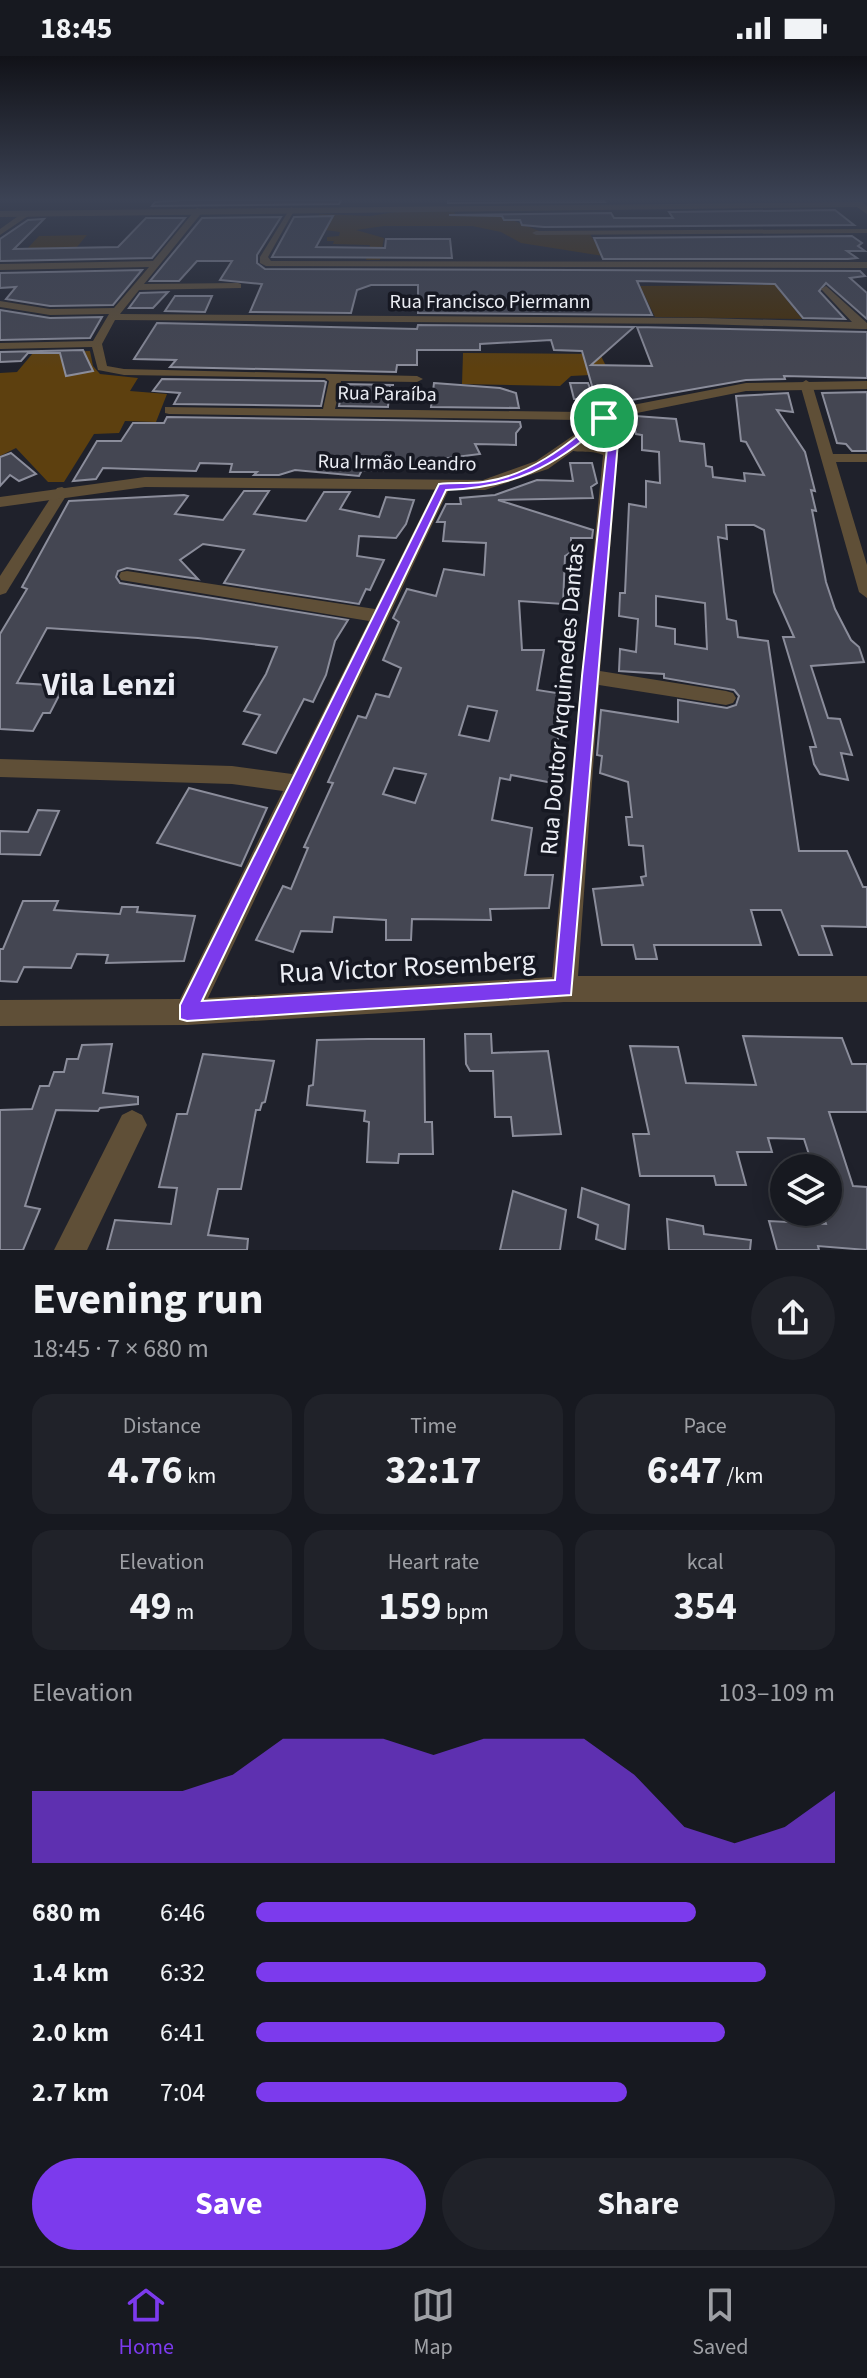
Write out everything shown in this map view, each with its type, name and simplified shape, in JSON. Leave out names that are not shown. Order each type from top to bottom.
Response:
[{"type":"street","points":[[160,256],[114,314],[97,344],[102,368],[111,371],[417,379]]},
{"type":"street","points":[[265,256],[263,261],[269,264],[867,265]]},
{"type":"street","points":[[0,267],[153,264]]},
{"type":"street","points":[[134,287],[238,286]]},
{"type":"street","points":[[826,289],[864,326]]},
{"type":"street","name":"Rua Francisco Piermann","points":[[0,304],[50,312],[114,314],[864,326]]},
{"type":"street","points":[[0,346],[97,344]]},
{"type":"street","points":[[328,412],[334,377]]},
{"type":"street","points":[[806,384],[827,458],[864,566],[867,592]]},
{"type":"street","name":"Rua Irmão Leandro","points":[[0,502],[62,491],[145,482],[473,487],[505,481],[542,465],[571,447],[604,418],[617,412],[746,387],[867,385]]},
{"type":"street","name":"Rua Paraíba","points":[[169,410],[604,418]]},
{"type":"street","name":"Rua Doutor Arquimedes Dantas","points":[[564,989],[589,676],[614,426],[604,418]]},
{"type":"street","points":[[571,447],[597,447],[611,454]]},
{"type":"street","points":[[827,458],[867,458]]},
{"type":"street","points":[[187,1012],[295,784],[443,487]]},
{"type":"street","points":[[0,589],[62,491]]},
{"type":"street","points":[[127,576],[378,616]]},
{"type":"street","points":[[589,676],[726,698]]},
{"type":"street","points":[[0,768],[232,775],[295,784]]},
{"type":"street","name":"Rua Victor Rosemberg","points":[[0,1013],[187,1012],[564,989],[867,989]]},
{"type":"street","points":[[70,1250],[132,1125]]},
{"type":"shaded area","points":[[367,256],[381,256],[380,260],[366,260]]},
{"type":"shaded area","points":[[775,285],[802,319],[655,317],[640,286]]},
{"type":"shaded area","points":[[90,351],[93,366],[100,374],[138,378],[130,391],[167,394],[156,422],[125,421],[119,433],[94,434],[64,482],[48,482],[16,448],[0,456],[0,373],[17,372],[33,353]]},
{"type":"shaded area","points":[[463,353],[600,354],[610,374],[571,376],[560,386],[462,384]]},
{"type":"building","points":[[0,256],[154,256],[152,258],[0,261]]},
{"type":"building","points":[[171,256],[257,256],[257,263],[265,269],[860,271],[865,276],[850,278],[867,293],[867,319],[826,283],[819,291],[845,319],[803,318],[775,284],[637,281],[652,315],[418,313],[418,285],[371,285],[357,290],[351,313],[250,312],[262,284],[220,280],[232,261],[197,261],[179,281],[150,281]]},
{"type":"building","points":[[452,256],[452,258],[272,257]]},
{"type":"building","points":[[602,256],[857,258],[848,259],[603,259]]},
{"type":"building","points":[[142,270],[113,305],[50,306],[6,299],[16,287],[0,288],[0,273]]},
{"type":"building","points":[[168,292],[153,308],[129,308],[140,293]]},
{"type":"building","points":[[175,296],[212,296],[205,312],[165,311]]},
{"type":"building","points":[[0,310],[50,318],[102,317],[90,338],[0,340]]},
{"type":"building","points":[[157,323],[417,329],[418,325],[634,327],[591,365],[652,366],[637,327],[867,332],[867,378],[784,376],[785,379],[746,380],[632,400],[624,393],[594,393],[582,351],[554,350],[551,340],[480,344],[480,350],[417,350],[417,365],[397,365],[396,372],[170,367],[176,360],[134,359]]},
{"type":"building","points":[[83,350],[93,371],[66,376],[60,353],[28,353],[21,361],[0,362],[0,352]]},
{"type":"building","points":[[162,379],[326,382],[321,406],[174,404],[180,393],[153,391]]},
{"type":"building","points":[[434,383],[500,388],[516,393],[519,408],[431,407]]},
{"type":"building","points":[[570,383],[588,383],[594,399],[574,399]]},
{"type":"building","points":[[343,384],[394,385],[390,385],[388,407],[339,406]]},
{"type":"building","points":[[867,392],[867,451],[852,451],[846,444],[837,443],[822,393]]},
{"type":"building","points":[[788,393],[793,412],[777,410],[805,452],[815,491],[811,490],[816,511],[812,510],[826,582],[835,609],[851,640],[859,647],[864,662],[811,666],[828,718],[840,719],[852,755],[841,753],[848,780],[820,774],[814,764],[810,747],[816,747],[783,637],[794,637],[774,592],[764,530],[754,525],[726,525],[727,539],[718,537],[727,619],[736,621],[738,637],[768,641],[799,851],[847,851],[863,887],[867,887],[867,927],[822,926],[832,955],[799,955],[781,910],[751,910],[761,945],[654,945],[657,959],[636,959],[633,945],[602,945],[593,889],[643,885],[641,877],[646,876],[643,846],[629,845],[626,817],[632,817],[628,782],[600,773],[602,756],[597,755],[601,710],[678,722],[678,700],[727,708],[736,705],[739,696],[734,690],[664,678],[664,674],[619,671],[620,649],[636,652],[638,619],[619,616],[620,593],[625,593],[629,504],[646,507],[646,481],[660,483],[659,452],[642,450],[642,435],[636,434],[635,430],[636,416],[676,419],[680,441],[704,444],[706,466],[712,467],[713,477],[745,481],[744,473],[764,475],[746,442],[741,441],[736,396]],"holes":[[[656,596],[705,603],[707,649],[675,644],[675,629],[656,626]]]},
{"type":"building","points":[[167,417],[520,422],[521,427],[516,433],[516,445],[475,444],[480,454],[425,461],[425,466],[391,466],[391,471],[362,470],[359,476],[295,470],[279,475],[254,475],[257,472],[230,472],[232,464],[200,463],[196,471],[103,468],[96,479],[73,481],[97,441],[121,441],[133,423],[164,423]]},
{"type":"building","points":[[11,453],[36,474],[19,481],[10,475],[0,486],[0,457]]},
{"type":"building","points":[[570,463],[592,463],[597,483],[591,487],[593,498],[498,500],[593,530],[592,538],[571,538],[571,552],[565,556],[563,604],[519,601],[522,650],[544,650],[537,690],[563,694],[553,783],[511,775],[510,780],[500,778],[492,820],[532,828],[525,875],[553,875],[549,908],[490,909],[491,920],[412,919],[411,940],[386,940],[386,920],[334,917],[332,932],[301,931],[293,952],[256,940],[283,886],[291,889],[308,848],[304,847],[333,783],[328,782],[358,716],[366,718],[376,694],[389,697],[401,668],[383,660],[399,622],[393,618],[407,589],[436,596],[444,569],[484,575],[486,543],[443,541],[445,522],[437,522],[446,504],[461,504],[460,498],[495,495],[537,480],[573,481]],"holes":[[[468,706],[497,711],[489,741],[459,735]],[[394,768],[426,774],[415,803],[383,794]]]},
{"type":"building","points":[[244,491],[269,491],[254,514],[306,521],[324,492],[350,492],[340,509],[379,517],[386,497],[414,500],[406,524],[396,538],[359,536],[357,556],[384,560],[370,590],[366,589],[359,604],[224,583],[244,550],[203,544],[180,560],[198,579],[127,568],[118,571],[116,577],[120,583],[348,620],[335,641],[326,675],[313,702],[304,699],[276,753],[243,744],[260,715],[244,711],[266,674],[277,647],[198,638],[47,628],[17,683],[64,686],[50,713],[43,713],[33,731],[0,729],[0,634],[27,589],[22,587],[69,501],[184,495],[188,496],[175,514],[223,520]]},
{"type":"building","points":[[189,788],[267,808],[241,866],[157,843]]},
{"type":"building","points":[[38,810],[59,811],[40,855],[0,854],[0,831],[28,832]]},
{"type":"building","points":[[23,901],[58,901],[54,910],[120,914],[122,907],[138,907],[137,912],[195,916],[184,961],[106,963],[108,955],[77,954],[71,968],[24,967],[17,982],[0,981],[0,949],[3,949]]},
{"type":"building","points":[[465,1034],[491,1034],[492,1053],[548,1051],[561,1134],[513,1136],[511,1117],[495,1117],[493,1071],[470,1071],[466,1064]]},
{"type":"building","points":[[743,1036],[842,1038],[852,1064],[867,1064],[867,1112],[829,1112],[853,1186],[867,1187],[867,1250],[818,1246],[819,1250],[777,1250],[770,1226],[842,1226],[842,1154],[809,1154],[804,1139],[768,1138],[772,1152],[737,1152],[746,1185],[716,1185],[714,1176],[640,1176],[633,1134],[649,1134],[630,1046],[678,1047],[686,1083],[756,1085]]},
{"type":"building","points":[[424,1039],[425,1122],[432,1122],[433,1154],[399,1154],[398,1163],[367,1162],[369,1122],[364,1121],[365,1111],[307,1105],[309,1086],[313,1085],[317,1040]]},
{"type":"building","points":[[112,1044],[103,1093],[138,1097],[138,1104],[100,1108],[98,1111],[56,1110],[25,1206],[40,1209],[23,1250],[0,1250],[0,1110],[32,1109],[40,1086],[49,1086],[54,1072],[64,1072],[67,1059],[78,1059],[82,1045]]},
{"type":"building","points":[[203,1054],[274,1061],[265,1102],[260,1110],[256,1110],[241,1189],[218,1189],[208,1235],[248,1239],[247,1250],[107,1250],[115,1220],[171,1224],[177,1188],[159,1187],[177,1114],[187,1114]]},
{"type":"building","points":[[582,1188],[629,1205],[625,1250],[596,1239],[598,1225],[578,1217]]},
{"type":"building","points":[[513,1191],[566,1210],[560,1250],[500,1250]]},
{"type":"building","points":[[667,1219],[703,1226],[704,1234],[751,1240],[750,1250],[669,1250]]},
{"type":"district","name":"Vila Lenzi","points":[[109,684]]},
{"type":"route","points":[[604,418],[610,421],[614,430],[589,676],[564,989],[187,1012],[295,784],[443,487],[485,485],[530,471],[571,447],[604,418]]}]
